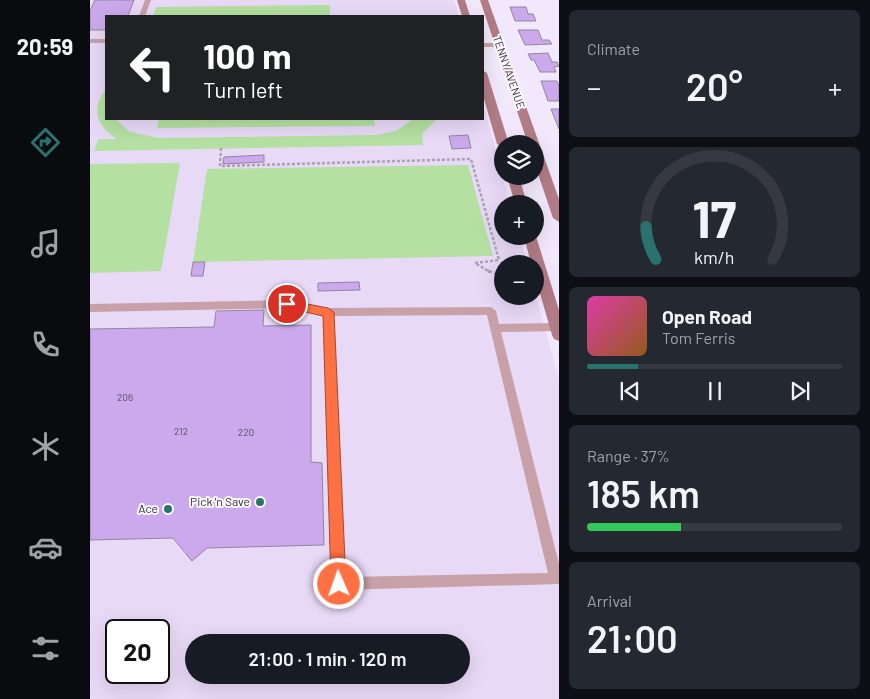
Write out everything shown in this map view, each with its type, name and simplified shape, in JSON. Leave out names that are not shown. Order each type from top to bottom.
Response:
[{"type":"street","points":[[461,0],[466,15]]},
{"type":"street","name":"TENNY AVENUE","points":[[484,0],[531,135]]},
{"type":"street","name":"TENNY AVENUE","points":[[484,80],[500,135]]},
{"type":"street","points":[[544,174],[559,218]]},
{"type":"street","points":[[533,245],[558,330]]},
{"type":"lane","points":[[142,15],[148,0]]},
{"type":"lane","points":[[90,41],[105,41]]},
{"type":"lane","points":[[484,45],[499,45]]},
{"type":"lane","points":[[90,308],[287,304],[328,312],[491,311],[557,579],[339,584],[328,312]]},
{"type":"lane","points":[[495,328],[558,330]]},
{"type":"path","points":[[221,148],[220,166],[471,159],[498,255]]},
{"type":"path","points":[[494,260],[475,262],[494,273]]},
{"type":"shaded area","points":[[90,0],[454,0],[459,15],[105,15],[105,120],[484,120],[484,107],[494,144],[494,185],[505,185],[508,195],[494,195],[494,245],[522,245],[524,255],[494,255],[494,305],[538,305],[559,379],[559,699],[90,699]]},
{"type":"green space","points":[[330,5],[330,15],[153,15],[156,7]]},
{"type":"green space","points":[[105,90],[105,120],[116,120],[130,132],[159,138],[376,135],[396,131],[412,120],[436,120],[422,134],[423,145],[94,151],[98,139],[117,139],[105,129],[98,117],[98,103]]},
{"type":"green space","points":[[159,120],[374,120],[375,126],[157,128]]},
{"type":"green space","points":[[180,163],[161,271],[90,273],[90,164]]},
{"type":"green space","points":[[468,165],[493,256],[193,262],[207,169]]},
{"type":"building","points":[[95,0],[134,0],[128,15],[105,15],[105,30],[90,30],[90,11]]},
{"type":"building","points":[[510,7],[526,7],[528,14],[533,14],[536,21],[515,21]]},
{"type":"building","points":[[518,30],[538,30],[542,40],[549,40],[552,44],[525,45]]},
{"type":"building","points":[[548,53],[552,62],[557,62],[559,66],[554,67],[556,72],[540,72],[534,60],[531,60],[528,54]]},
{"type":"building","points":[[541,81],[557,81],[559,101],[548,101]]},
{"type":"building","points":[[551,109],[559,109],[559,129]]},
{"type":"building","points":[[468,135],[471,148],[452,149],[449,136]]},
{"type":"building","points":[[264,155],[264,162],[223,164],[224,157]]},
{"type":"building","points":[[193,262],[205,262],[203,276],[191,276]]},
{"type":"building","points":[[359,282],[360,290],[318,291],[318,283]]},
{"type":"building","points":[[264,310],[263,326],[311,325],[311,462],[322,463],[324,545],[207,548],[192,561],[173,538],[90,540],[90,329],[214,327],[216,311]]},
{"type":"place","name":"Pick 'n Save","points":[[260,502]]},
{"type":"place","name":"Ace","points":[[168,509]]},
{"type":"route","points":[[287,304],[328,312],[339,584]]}]
